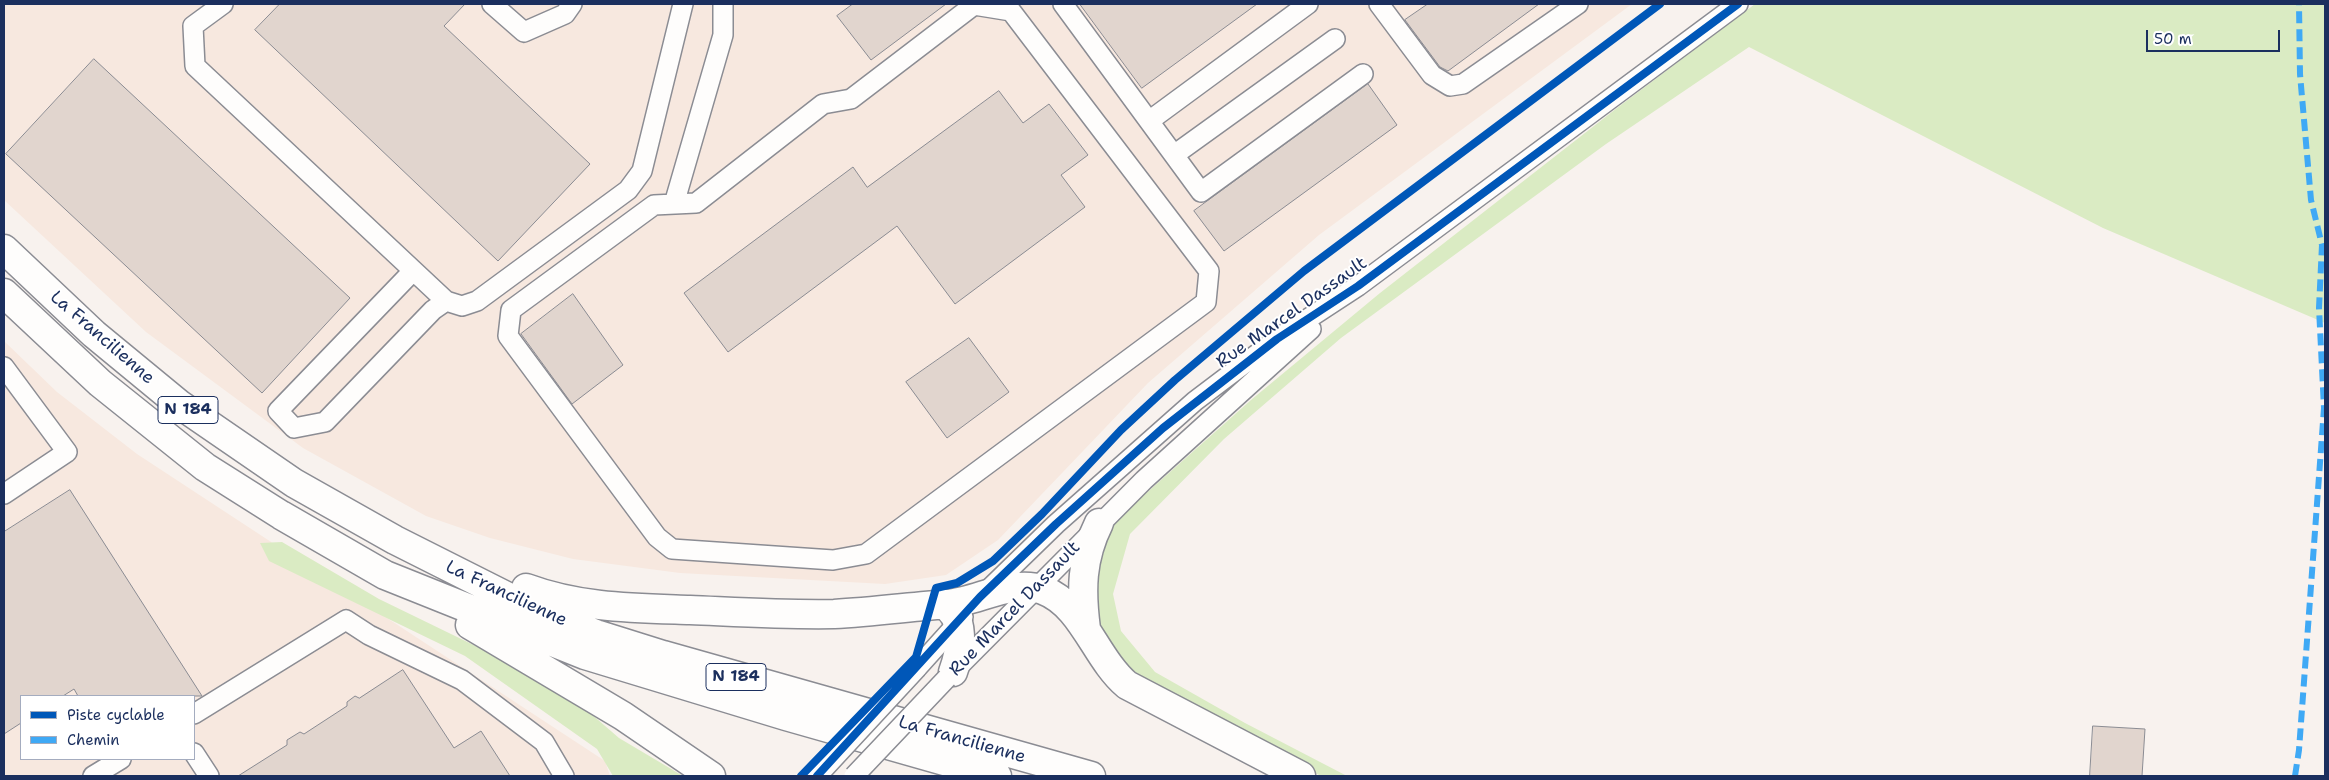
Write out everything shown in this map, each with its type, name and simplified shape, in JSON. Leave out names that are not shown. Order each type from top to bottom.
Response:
[{"type":"highway","name":"La Francilienne","points":[[4,249],[94,334],[179,404],[294,483],[395,540],[532,609],[596,634],[791,693],[1091,776]]},
{"type":"highway","name":"La Francilienne","points":[[7,297],[100,384],[205,467],[281,516],[385,575],[585,655],[786,716],[997,776]]},
{"type":"highway","points":[[1086,629],[1082,585],[1083,566],[1091,539],[1099,523]]},
{"type":"highway","points":[[395,540],[542,594],[598,606],[804,614],[874,611],[950,613],[980,597],[1005,590],[1036,588],[1061,600],[1086,629],[1106,664],[1127,685],[1301,776]]},
{"type":"highway","points":[[385,575],[623,716],[711,776]]},
{"type":"highway","points":[[950,613],[959,648],[950,675]]},
{"type":"street","points":[[222,4],[193,26],[194,66],[446,301],[462,306],[477,301],[628,190],[642,171],[683,4]]},
{"type":"street","points":[[492,4],[524,32],[565,14],[572,4]]},
{"type":"street","points":[[674,204],[723,35],[723,4]]},
{"type":"street","points":[[1062,4],[1201,192],[1363,74]]},
{"type":"street","points":[[1149,121],[1308,4]]},
{"type":"street","points":[[1379,4],[1432,75],[1450,86],[1463,84],[1578,4]]},
{"type":"street","name":"Rue Marcel Dassault","points":[[980,597],[1063,518],[1195,401],[1278,340],[1358,286],[1738,4]]},
{"type":"street","points":[[974,5],[989,6],[1011,11],[1209,271],[1206,302],[866,554],[833,560],[672,549],[657,536],[508,336],[511,310],[654,205],[696,202],[823,104],[851,99],[974,5]]},
{"type":"street","points":[[1174,155],[1335,39]]},
{"type":"street","points":[[413,271],[278,411],[294,428],[324,422],[433,310],[446,301]]},
{"type":"street","name":"Rue Marcel Dassault","points":[[854,776],[1099,523],[1358,286]]},
{"type":"street","points":[[4,367],[67,452],[4,494]]},
{"type":"street","name":"Rue Marcel Dassault","points":[[817,776],[917,668],[950,613]]},
{"type":"street","points":[[195,713],[346,620],[369,635],[462,680],[544,742],[564,776]]},
{"type":"street","points":[[195,754],[209,776]]},
{"type":"street","points":[[93,776],[119,760]]},
{"type":"shaded area","points":[[4,4],[1632,4],[1319,235],[1148,383],[998,540],[946,575],[885,584],[680,573],[573,559],[490,538],[426,516],[303,448],[146,332],[4,200]]},
{"type":"shaded area","points":[[4,341],[57,392],[137,454],[605,761],[610,776],[4,776]]},
{"type":"green space","points":[[1755,4],[2325,4],[2325,323],[2103,228],[1749,47],[1606,144],[1341,338],[1224,439],[1130,534],[1113,594],[1121,631],[1155,672],[1245,723],[1347,776],[1321,776],[1154,691],[1118,665],[1098,638],[1090,581],[1105,536],[1125,512],[1251,400],[1380,293],[1617,108]]},
{"type":"green space","points":[[282,542],[379,599],[560,687],[619,738],[683,776],[613,776],[597,749],[465,656],[269,561],[260,543]]},
{"type":"building","points":[[280,4],[465,4],[444,26],[590,164],[498,261],[255,30]]},
{"type":"building","points":[[853,4],[946,4],[871,60],[837,16]]},
{"type":"building","points":[[1080,4],[1257,4],[1142,88]]},
{"type":"building","points":[[1428,4],[1539,4],[1448,71],[1440,67],[1405,20]]},
{"type":"building","points":[[94,59],[350,298],[262,393],[6,154]]},
{"type":"building","points":[[1368,84],[1397,125],[1224,251],[1194,211]]},
{"type":"building","points":[[999,91],[1023,123],[1049,104],[1088,155],[1061,175],[1085,207],[955,304],[897,226],[728,352],[684,293],[853,167],[867,187]]},
{"type":"building","points":[[573,294],[623,365],[572,404],[521,334]]},
{"type":"building","points":[[969,338],[1009,392],[947,438],[906,382]]},
{"type":"building","points":[[70,490],[202,696],[77,695],[74,689],[65,695],[20,695],[20,724],[4,734],[4,532]]},
{"type":"building","points":[[403,670],[454,748],[481,731],[510,776],[238,776],[287,745],[287,740],[300,732],[304,734],[347,706],[347,702],[355,696],[359,698]]},
{"type":"building","points":[[2093,726],[2145,729],[2142,776],[2090,776]]},
{"type":"marked path","points":[[2295,776],[2299,750],[2324,408],[2319,308],[2322,245],[2311,200],[2300,74],[2299,4]]},
{"type":"cycle path","points":[[801,776],[916,657],[936,588],[957,583],[993,561],[1042,514],[1121,430],[1175,380],[1304,271],[1660,4]]},
{"type":"cycle path","points":[[817,776],[980,597],[1056,524],[1163,428],[1277,339],[1358,286],[1738,4]]}]
